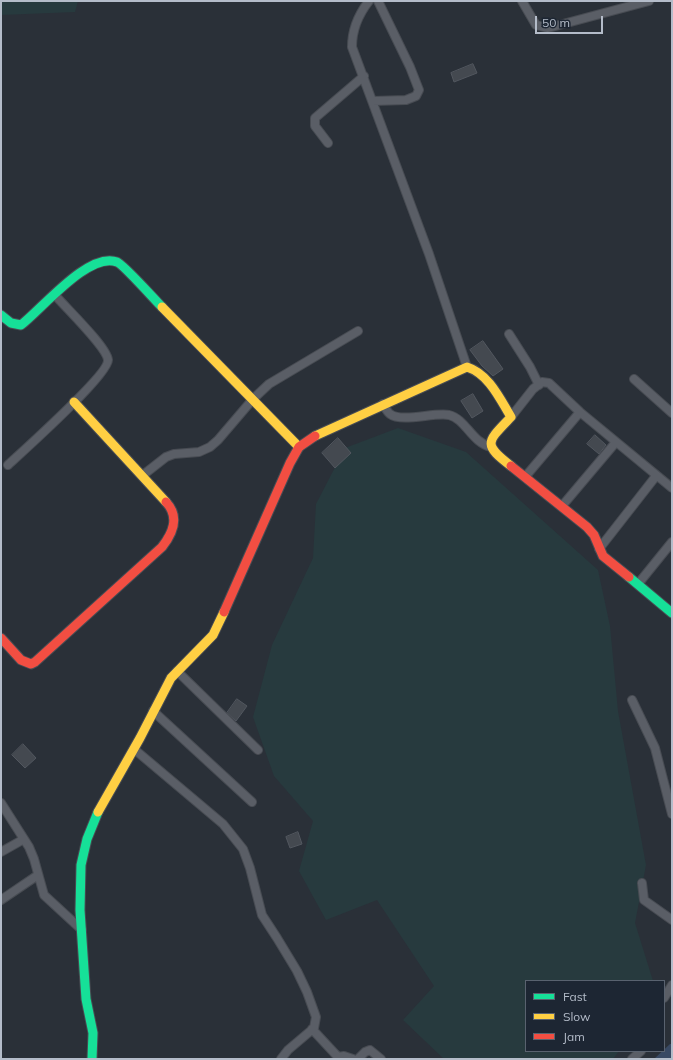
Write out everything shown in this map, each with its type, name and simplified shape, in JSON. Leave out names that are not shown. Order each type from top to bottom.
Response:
[{"type":"street","points":[[370,1],[358,18],[352,37],[352,47],[429,254],[467,367]]},
{"type":"street","points":[[373,101],[406,100],[416,96],[419,90],[410,67],[378,1]]},
{"type":"street","points":[[522,1],[536,25],[548,28],[634,3],[649,1]]},
{"type":"street","points":[[328,143],[315,126],[315,118],[364,76]]},
{"type":"street","points":[[1,315],[11,323],[21,325],[82,272],[93,265],[107,260],[118,262],[299,447]]},
{"type":"street","points":[[8,465],[74,402],[105,369],[108,359],[101,346],[55,295]]},
{"type":"street","points":[[143,475],[166,457],[174,454],[199,452],[210,447],[218,440],[253,399],[269,384],[358,331]]},
{"type":"street","points":[[509,334],[530,367],[539,385]]},
{"type":"street","points":[[92,1059],[93,1033],[86,999],[80,885],[81,865],[87,839],[99,810],[134,749],[165,688],[177,672],[213,635],[219,624],[290,463],[299,447],[321,432],[467,367],[475,369],[484,377],[511,417]]},
{"type":"street","points":[[634,379],[672,413]]},
{"type":"street","points":[[491,447],[492,439],[539,385],[546,382],[553,385],[580,412],[672,488]]},
{"type":"street","points":[[1,638],[21,660],[31,664],[35,662],[162,547],[173,532],[176,523],[175,514],[171,507],[74,402]]},
{"type":"street","points":[[383,404],[389,413],[398,417],[450,416],[461,423],[478,442],[491,447],[497,456],[592,531],[599,549],[607,560],[672,613]]},
{"type":"street","points":[[525,477],[580,412]]},
{"type":"street","points":[[562,506],[616,442]]},
{"type":"street","points":[[599,549],[656,476]]},
{"type":"street","points":[[638,584],[672,542]]},
{"type":"street","points":[[177,672],[258,750]]},
{"type":"street","points":[[632,700],[655,748],[672,814]]},
{"type":"street","points":[[153,711],[252,802]]},
{"type":"street","points":[[134,749],[223,824],[243,849],[250,868],[262,915],[281,944],[307,992],[316,1017],[315,1025],[312,1030],[288,1050],[281,1059]]},
{"type":"street","points":[[1,803],[24,839],[34,859],[42,890],[48,900],[82,930]]},
{"type":"street","points":[[1,852],[24,839]]},
{"type":"street","points":[[1,900],[38,875]]},
{"type":"street","points":[[642,883],[644,900],[672,920]]},
{"type":"street","points":[[665,996],[672,985]]},
{"type":"street","points":[[312,1030],[326,1042],[336,1056],[353,1059]]},
{"type":"street","points":[[358,1059],[365,1052],[370,1050],[381,1059]]},
{"type":"street","points":[[632,1059],[641,1052]]},
{"type":"green space","points":[[1,1],[78,1],[75,12],[1,15]]},
{"type":"green space","points":[[398,428],[466,452],[598,570],[610,626],[618,711],[646,865],[635,923],[653,980],[525,980],[525,1052],[618,1052],[613,1059],[444,1059],[403,1020],[434,986],[377,900],[326,920],[299,871],[313,821],[274,776],[253,717],[272,645],[313,558],[316,504],[345,448]]},
{"type":"water","points":[[672,1044],[672,1059],[654,1059],[661,1052],[665,1052],[665,1049]]},
{"type":"building","points":[[473,64],[477,73],[454,82],[451,73]]},
{"type":"building","points":[[483,341],[503,369],[493,376],[482,366],[470,350]]},
{"type":"building","points":[[473,394],[483,411],[472,418],[461,401]]},
{"type":"building","points":[[595,435],[606,445],[599,454],[587,444]]},
{"type":"building","points":[[338,438],[351,453],[335,468],[322,453]]},
{"type":"building","points":[[237,699],[247,706],[236,721],[227,713]]},
{"type":"building","points":[[23,744],[36,758],[25,768],[12,755]]},
{"type":"building","points":[[298,832],[302,844],[290,848],[286,837]]},
{"type":"traffic: fast","points":[[1,315],[11,323],[21,325],[66,283],[93,265],[106,261],[117,262],[120,264],[162,307]]},
{"type":"traffic: fast","points":[[629,577],[672,613]]},
{"type":"traffic: fast","points":[[92,1059],[93,1033],[86,999],[80,910],[81,865],[87,839],[98,812]]},
{"type":"traffic: slow","points":[[162,307],[299,447]]},
{"type":"traffic: slow","points":[[315,436],[467,367],[475,370],[488,381],[511,417],[497,432],[491,443],[495,453],[511,466]]},
{"type":"traffic: slow","points":[[74,402],[166,502]]},
{"type":"traffic: slow","points":[[98,812],[140,738],[171,678],[213,635],[224,612]]},
{"type":"traffic: jam","points":[[224,612],[290,463],[299,447],[315,436]]},
{"type":"traffic: jam","points":[[511,466],[587,527],[594,535],[603,556],[629,577]]},
{"type":"traffic: jam","points":[[1,638],[21,660],[31,664],[35,662],[162,547],[172,531],[174,519],[173,513],[166,502]]}]
